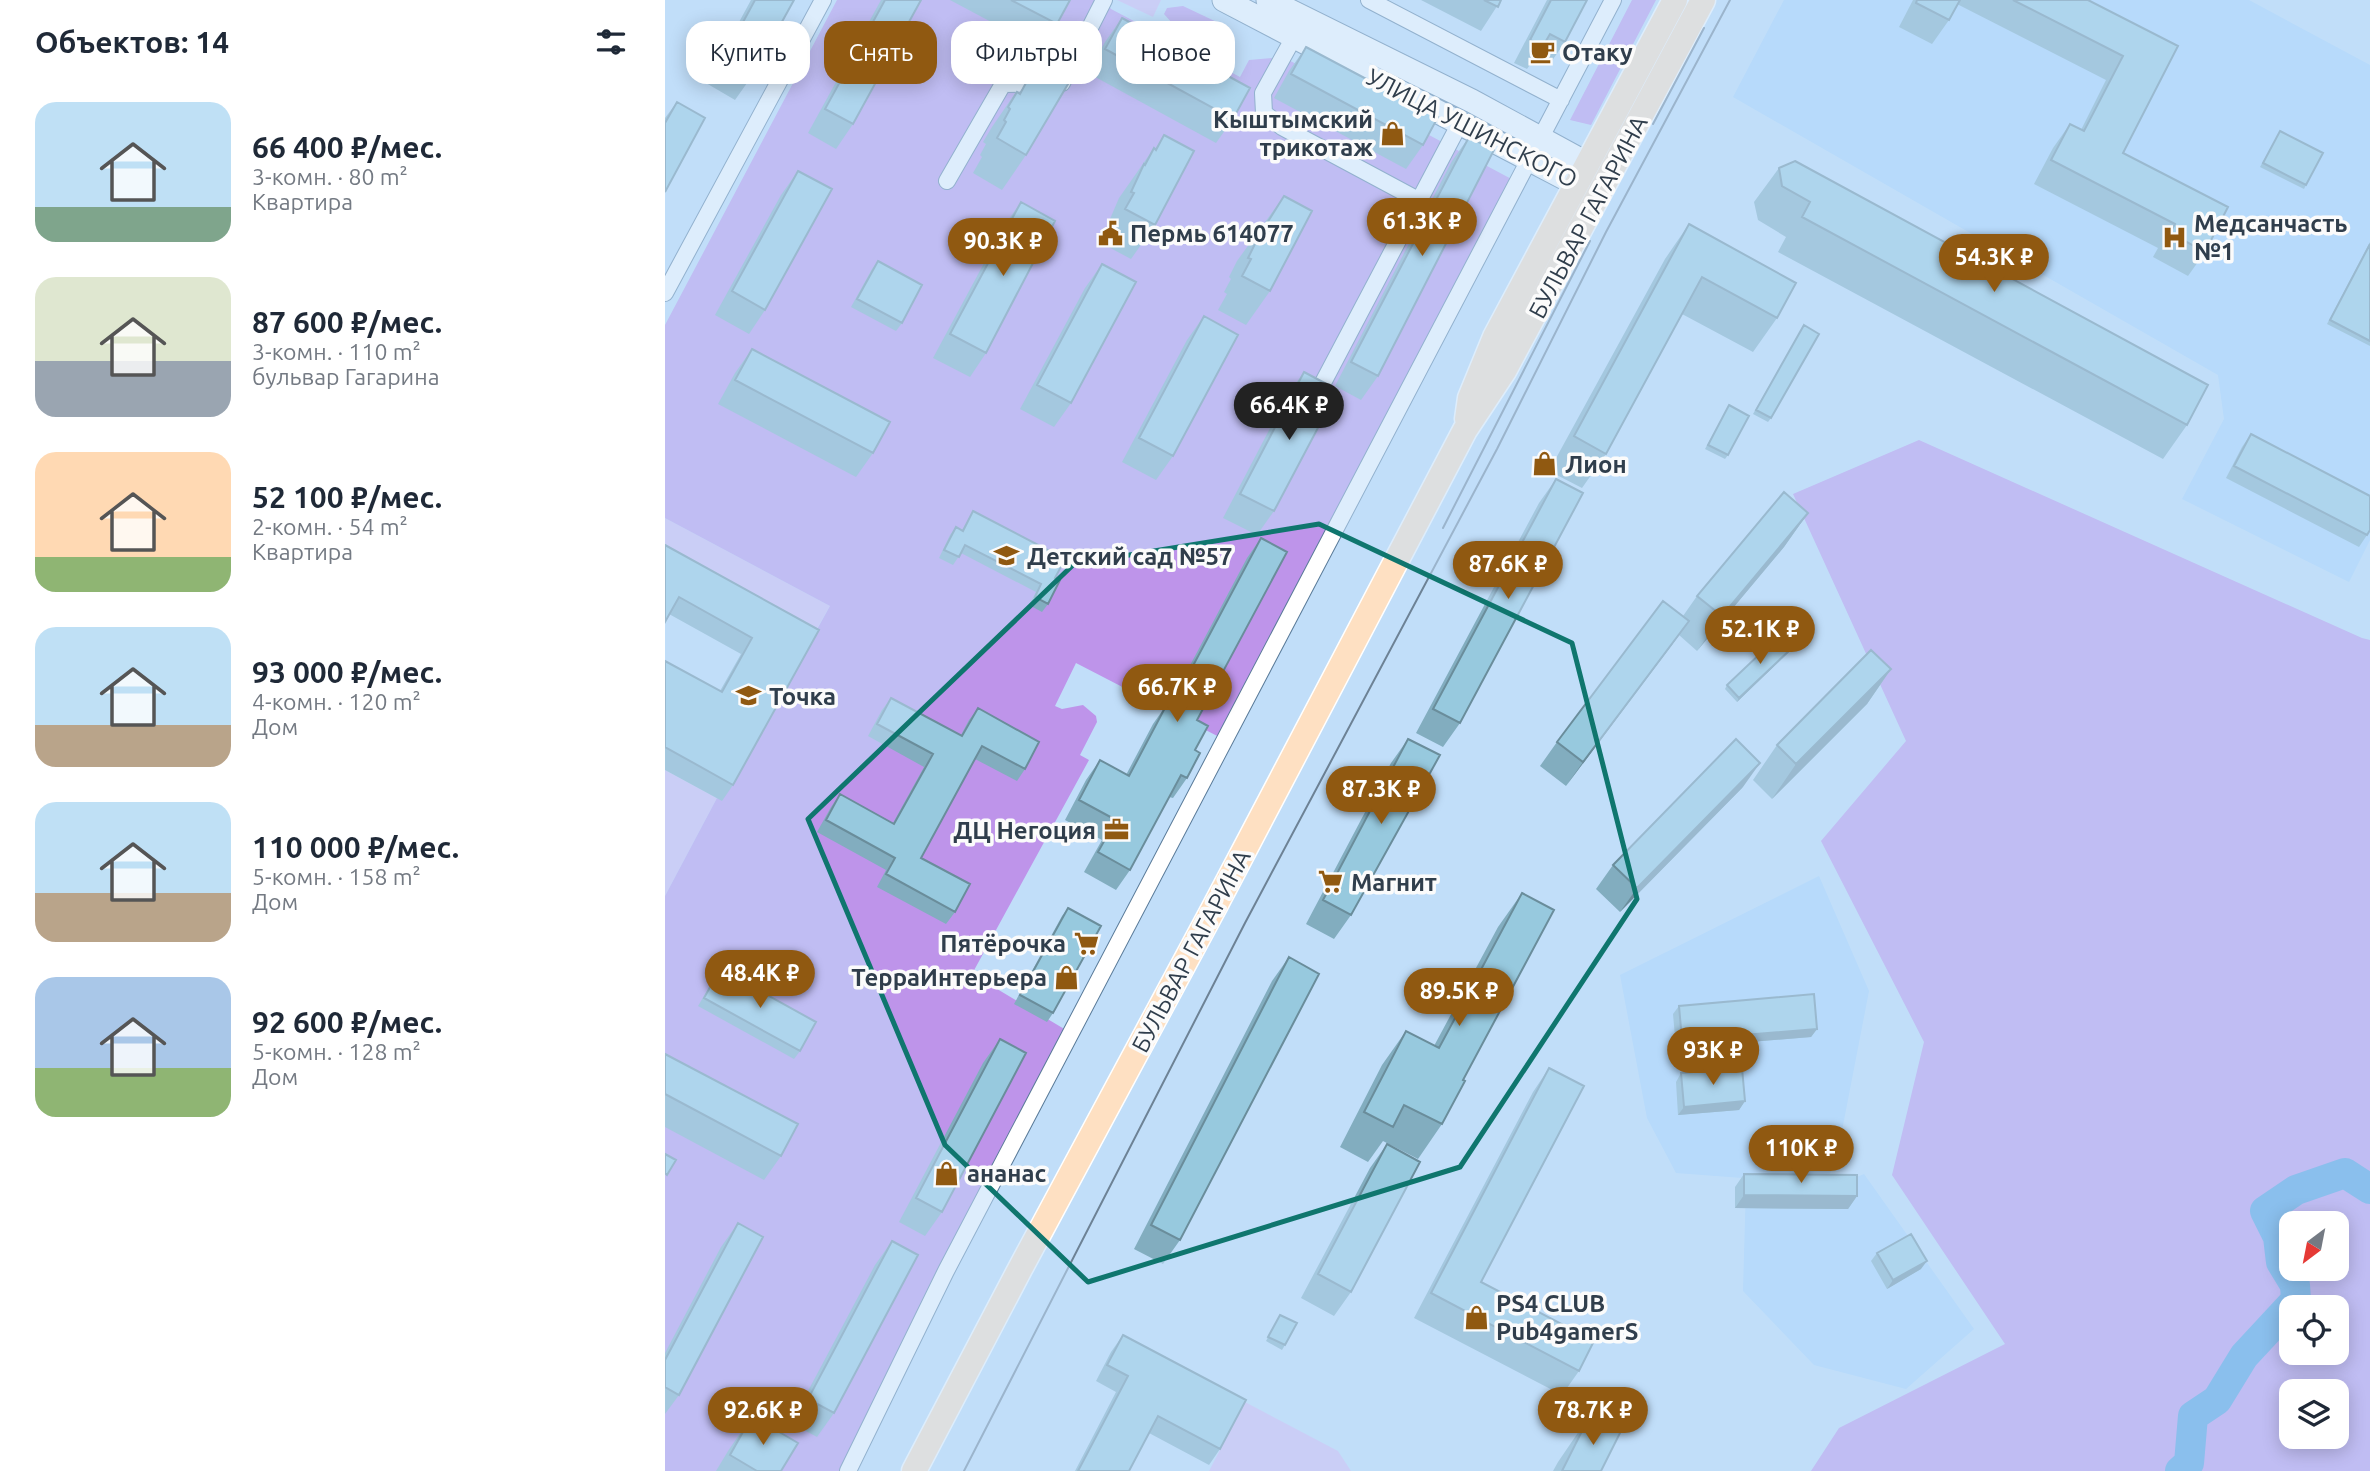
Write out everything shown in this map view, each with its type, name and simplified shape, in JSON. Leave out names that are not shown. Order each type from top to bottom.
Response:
[{"type":"main road","name":"УЛИЦА УШИНСКОГО","points":[[1224,0],[1267,5],[1472,101],[1540,138],[1581,174],[1604,187]]},
{"type":"main road","name":"БУЛЬВАР ГАГАРИНА","points":[[1465,430],[1470,398],[1481,367],[1675,0]]},
{"type":"main road","name":"БУЛЬВАР ГАГАРИНА","points":[[913,1471],[1215,906],[1465,430],[1504,371],[1703,0]]},
{"type":"main road","name":"УЛИЦА УШИНСКОГО","points":[[1267,5],[1294,37],[1529,159],[1581,174]]},
{"type":"main road","points":[[1650,47],[1673,59]]},
{"type":"street","points":[[665,292],[823,0]]},
{"type":"street","points":[[947,181],[1003,84],[1062,83],[1104,0]]},
{"type":"street","points":[[1369,0],[1561,100]]},
{"type":"street","points":[[848,1471],[946,1271],[1613,0]]},
{"type":"street","points":[[1294,37],[1263,93],[1264,113],[1282,127],[1420,201]]},
{"type":"street","points":[[1317,394],[1460,123]]},
{"type":"highlighted area","points":[[1319,524],[1572,643],[1637,899],[1460,1167],[1088,1282],[945,1145],[808,819],[1074,564]]},
{"type":"shaded area","points":[[837,0],[1104,0],[1111,9],[1134,21],[1116,21],[1116,84],[1235,84],[1235,74],[1240,77],[1249,60],[1283,57],[1517,182],[1225,740],[1076,663],[1055,706],[1062,709],[1083,705],[1096,716],[1097,722],[1080,755],[1089,760],[972,974],[1071,1033],[848,1471],[665,1471],[665,896],[717,798],[722,800],[830,606],[665,518],[665,325],[793,84],[810,84],[810,51],[824,25],[824,84],[937,84],[937,21],[826,21]]},
{"type":"shaded area","points":[[1117,0],[1161,0],[1153,17]]},
{"type":"shaded area","points":[[1632,0],[1656,0],[1591,125],[1570,120]]},
{"type":"shaded area","name":"Медсанчасть №1","points":[[1784,0],[2249,0],[2370,65],[2370,540],[2349,582],[2182,499],[2224,419],[2218,375],[1733,97]]},
{"type":"shaded area","points":[[1183,6],[1215,21],[1170,21],[1164,14],[1167,8]]},
{"type":"shaded area","points":[[1919,440],[2370,640],[2370,1471],[1811,1471],[1839,1428],[2005,1344],[1892,1175],[1924,1042],[1821,841],[1906,741],[1793,494]]},
{"type":"shaded area","points":[[665,518],[830,606],[807,646],[665,568]]},
{"type":"shaded area","points":[[665,770],[717,798],[665,896]]},
{"type":"shaded area","points":[[1819,876],[1869,991],[1839,1146],[1830,1174],[1756,1179],[1676,1173],[1647,1118],[1620,975]]},
{"type":"shaded area","points":[[1864,1174],[1974,1329],[1906,1389],[1814,1365],[1743,1291],[1746,1186],[1824,1191]]},
{"type":"shaded area","points":[[1245,1402],[1338,1451],[1351,1471],[1209,1471]]},
{"type":"building","points":[[755,0],[794,0],[782,21],[744,21]]},
{"type":"building","points":[[885,0],[921,0],[909,21],[873,21]]},
{"type":"building","points":[[1011,0],[1070,0],[1059,21],[1051,21]]},
{"type":"building","points":[[1484,0],[1501,0],[1498,7]]},
{"type":"building","points":[[1551,0],[1587,0],[1565,42],[1550,34],[1543,46],[1530,40]]},
{"type":"building","points":[[1917,0],[1960,0],[1949,20],[1916,3]]},
{"type":"building","points":[[2013,0],[2088,0],[2178,46],[2123,153],[2228,207],[2205,252],[2170,233],[2175,224],[2051,160],[2070,124],[2084,131],[2123,56]]},
{"type":"building","points":[[1116,29],[1116,55],[1105,49]]},
{"type":"building","points":[[1306,47],[1438,117],[1423,145],[1291,74]]},
{"type":"building","points":[[1235,80],[1250,88],[1233,119],[1169,84],[1235,84]]},
{"type":"building","points":[[839,84],[875,84],[853,124],[825,109]]},
{"type":"building","points":[[1025,84],[1068,84],[1026,155],[997,138],[1006,122],[1004,120],[1010,109],[1008,107],[1017,92],[1020,94]]},
{"type":"building","points":[[677,102],[705,118],[665,192],[665,123]]},
{"type":"building","points":[[2280,131],[2323,153],[2306,185],[2263,163]]},
{"type":"building","points":[[1164,135],[1194,151],[1155,225],[1125,209],[1144,164]]},
{"type":"building","points":[[1469,137],[1494,150],[1378,376],[1351,362]]},
{"type":"building","points":[[1795,161],[2208,385],[2187,425],[1802,217],[1810,202],[1782,186],[1779,168]]},
{"type":"building","points":[[798,171],[832,189],[765,310],[732,291]]},
{"type":"building","points":[[1284,196],[1312,211],[1270,291],[1242,276],[1251,259],[1248,258],[1255,244],[1253,243]]},
{"type":"building","points":[[1021,202],[1055,221],[986,353],[950,334]]},
{"type":"building","points":[[1689,224],[1796,283],[1777,318],[1702,277],[1606,454],[1574,436]]},
{"type":"building","points":[[2370,244],[2370,341],[2330,320]]},
{"type":"building","points":[[878,261],[922,285],[902,323],[857,299]]},
{"type":"building","points":[[1102,264],[1136,282],[1071,403],[1037,385]]},
{"type":"building","points":[[1204,316],[1238,335],[1173,456],[1139,438]]},
{"type":"building","points":[[1804,325],[1819,334],[1771,418],[1756,410]]},
{"type":"building","points":[[752,349],[890,422],[873,453],[735,380]]},
{"type":"building","points":[[1304,372],[1338,390],[1274,511],[1240,494]]},
{"type":"building","points":[[1729,405],[1749,416],[1728,455],[1708,445]]},
{"type":"building","points":[[2251,434],[2370,496],[2370,530],[2367,535],[2234,466]]},
{"type":"building","points":[[1556,479],[1583,493],[1460,723],[1433,709]]},
{"type":"building","points":[[1784,492],[1808,513],[1722,616],[1697,596]]},
{"type":"building","points":[[973,511],[1065,559],[1055,578],[1060,580],[1048,604],[1035,597],[1041,584],[965,545],[959,557],[944,550],[956,527],[963,531]]},
{"type":"building","points":[[1261,538],[1287,552],[1197,720],[1208,726],[1195,750],[1200,753],[1187,778],[1181,775],[1130,870],[1098,852],[1116,820],[1079,800],[1100,760],[1129,776],[1167,704],[1171,707]]},
{"type":"building","name":"Точка","points":[[665,545],[819,630],[733,785],[665,747],[665,661],[722,692],[752,638],[679,597],[665,622]]},
{"type":"building","points":[[1663,601],[1689,621],[1583,762],[1557,742]]},
{"type":"building","points":[[1781,634],[1793,647],[1739,698],[1727,685]]},
{"type":"building","points":[[1871,650],[1891,669],[1796,764],[1777,745]]},
{"type":"building","name":"Точка","points":[[891,698],[962,736],[978,708],[1039,742],[1025,769],[982,746],[921,858],[970,884],[955,912],[886,874],[895,858],[826,820],[840,794],[894,824],[933,754],[877,724]]},
{"type":"building","points":[[1408,739],[1440,755],[1351,915],[1323,900]]},
{"type":"building","points":[[1736,739],[1760,763],[1637,888],[1613,865]]},
{"type":"building","points":[[1522,893],[1554,910],[1442,1124],[1404,1105],[1393,1127],[1364,1112],[1406,1031],[1439,1048]]},
{"type":"building","points":[[1068,908],[1101,926],[1053,1013],[1020,995]]},
{"type":"building","points":[[1289,957],[1319,974],[1180,1240],[1151,1225]]},
{"type":"building","points":[[720,969],[816,1022],[800,1051],[704,998]]},
{"type":"building","points":[[1814,994],[1817,1029],[1682,1040],[1679,1006]]},
{"type":"building","points":[[1000,1039],[1026,1053],[942,1212],[916,1198]]},
{"type":"building","points":[[665,1054],[798,1124],[781,1156],[665,1094]]},
{"type":"building","points":[[1549,1068],[1584,1086],[1481,1282],[1594,1341],[1579,1371],[1431,1293]]},
{"type":"building","points":[[1742,1068],[1745,1101],[1684,1107],[1681,1073]]},
{"type":"building","points":[[1387,1144],[1420,1162],[1351,1292],[1318,1274]]},
{"type":"building","points":[[665,1154],[676,1160],[667,1175],[665,1173]]},
{"type":"building","points":[[1744,1174],[1857,1175],[1857,1196],[1744,1195]]},
{"type":"building","points":[[738,1223],[763,1237],[679,1395],[665,1387],[665,1360]]},
{"type":"building","points":[[1911,1234],[1927,1261],[1893,1280],[1877,1253]]},
{"type":"building","points":[[892,1241],[918,1255],[834,1413],[808,1399]]},
{"type":"building","points":[[1280,1315],[1297,1323],[1285,1345],[1268,1337]]},
{"type":"building","points":[[1123,1335],[1246,1400],[1220,1449],[1158,1416],[1129,1471],[1078,1471],[1128,1376],[1107,1365]]},
{"type":"building","points":[[1590,1415],[1621,1431],[1601,1471],[1562,1471]]},
{"type":"building","points":[[752,1416],[798,1443],[781,1471],[757,1471],[730,1455]]},
{"type":"waterway","points":[[2180,1471],[2189,1463],[2193,1416],[2217,1400],[2244,1356],[2296,1300],[2295,1285],[2281,1262],[2278,1237],[2265,1211],[2296,1190],[2345,1173],[2370,1189]]},
{"type":"tram line","points":[[964,1471],[1245,923],[1497,449],[1606,232],[1730,0]]},
{"type":"tram line","points":[[1653,124],[1704,28]]},
{"type":"tram line","points":[[1443,528],[1590,241]]},
{"type":"place","name":"Отаку","points":[[1542,52]]},
{"type":"place","name":"Кыштымский трикотаж","points":[[1393,133]]},
{"type":"place","name":"Пермь 614077","points":[[1110,233]]},
{"type":"place","name":"Медсанчасть №1","points":[[2174,237]]},
{"type":"place","name":"Лион","points":[[1545,464]]},
{"type":"place","name":"Детский сад №57","points":[[1007,556]]},
{"type":"place","name":"Точка","points":[[749,696]]},
{"type":"place","name":"ДЦ Негоция","points":[[1116,830]]},
{"type":"place","name":"Магнит","points":[[1331,882]]},
{"type":"place","name":"Пятёрочка","points":[[1086,943]]},
{"type":"place","name":"ТерраИнтерьера","points":[[1067,977]]},
{"type":"place","name":"ананас","points":[[947,1173]]},
{"type":"place","name":"PS4 CLUB Pub4gamerS","points":[[1476,1317]]}]
